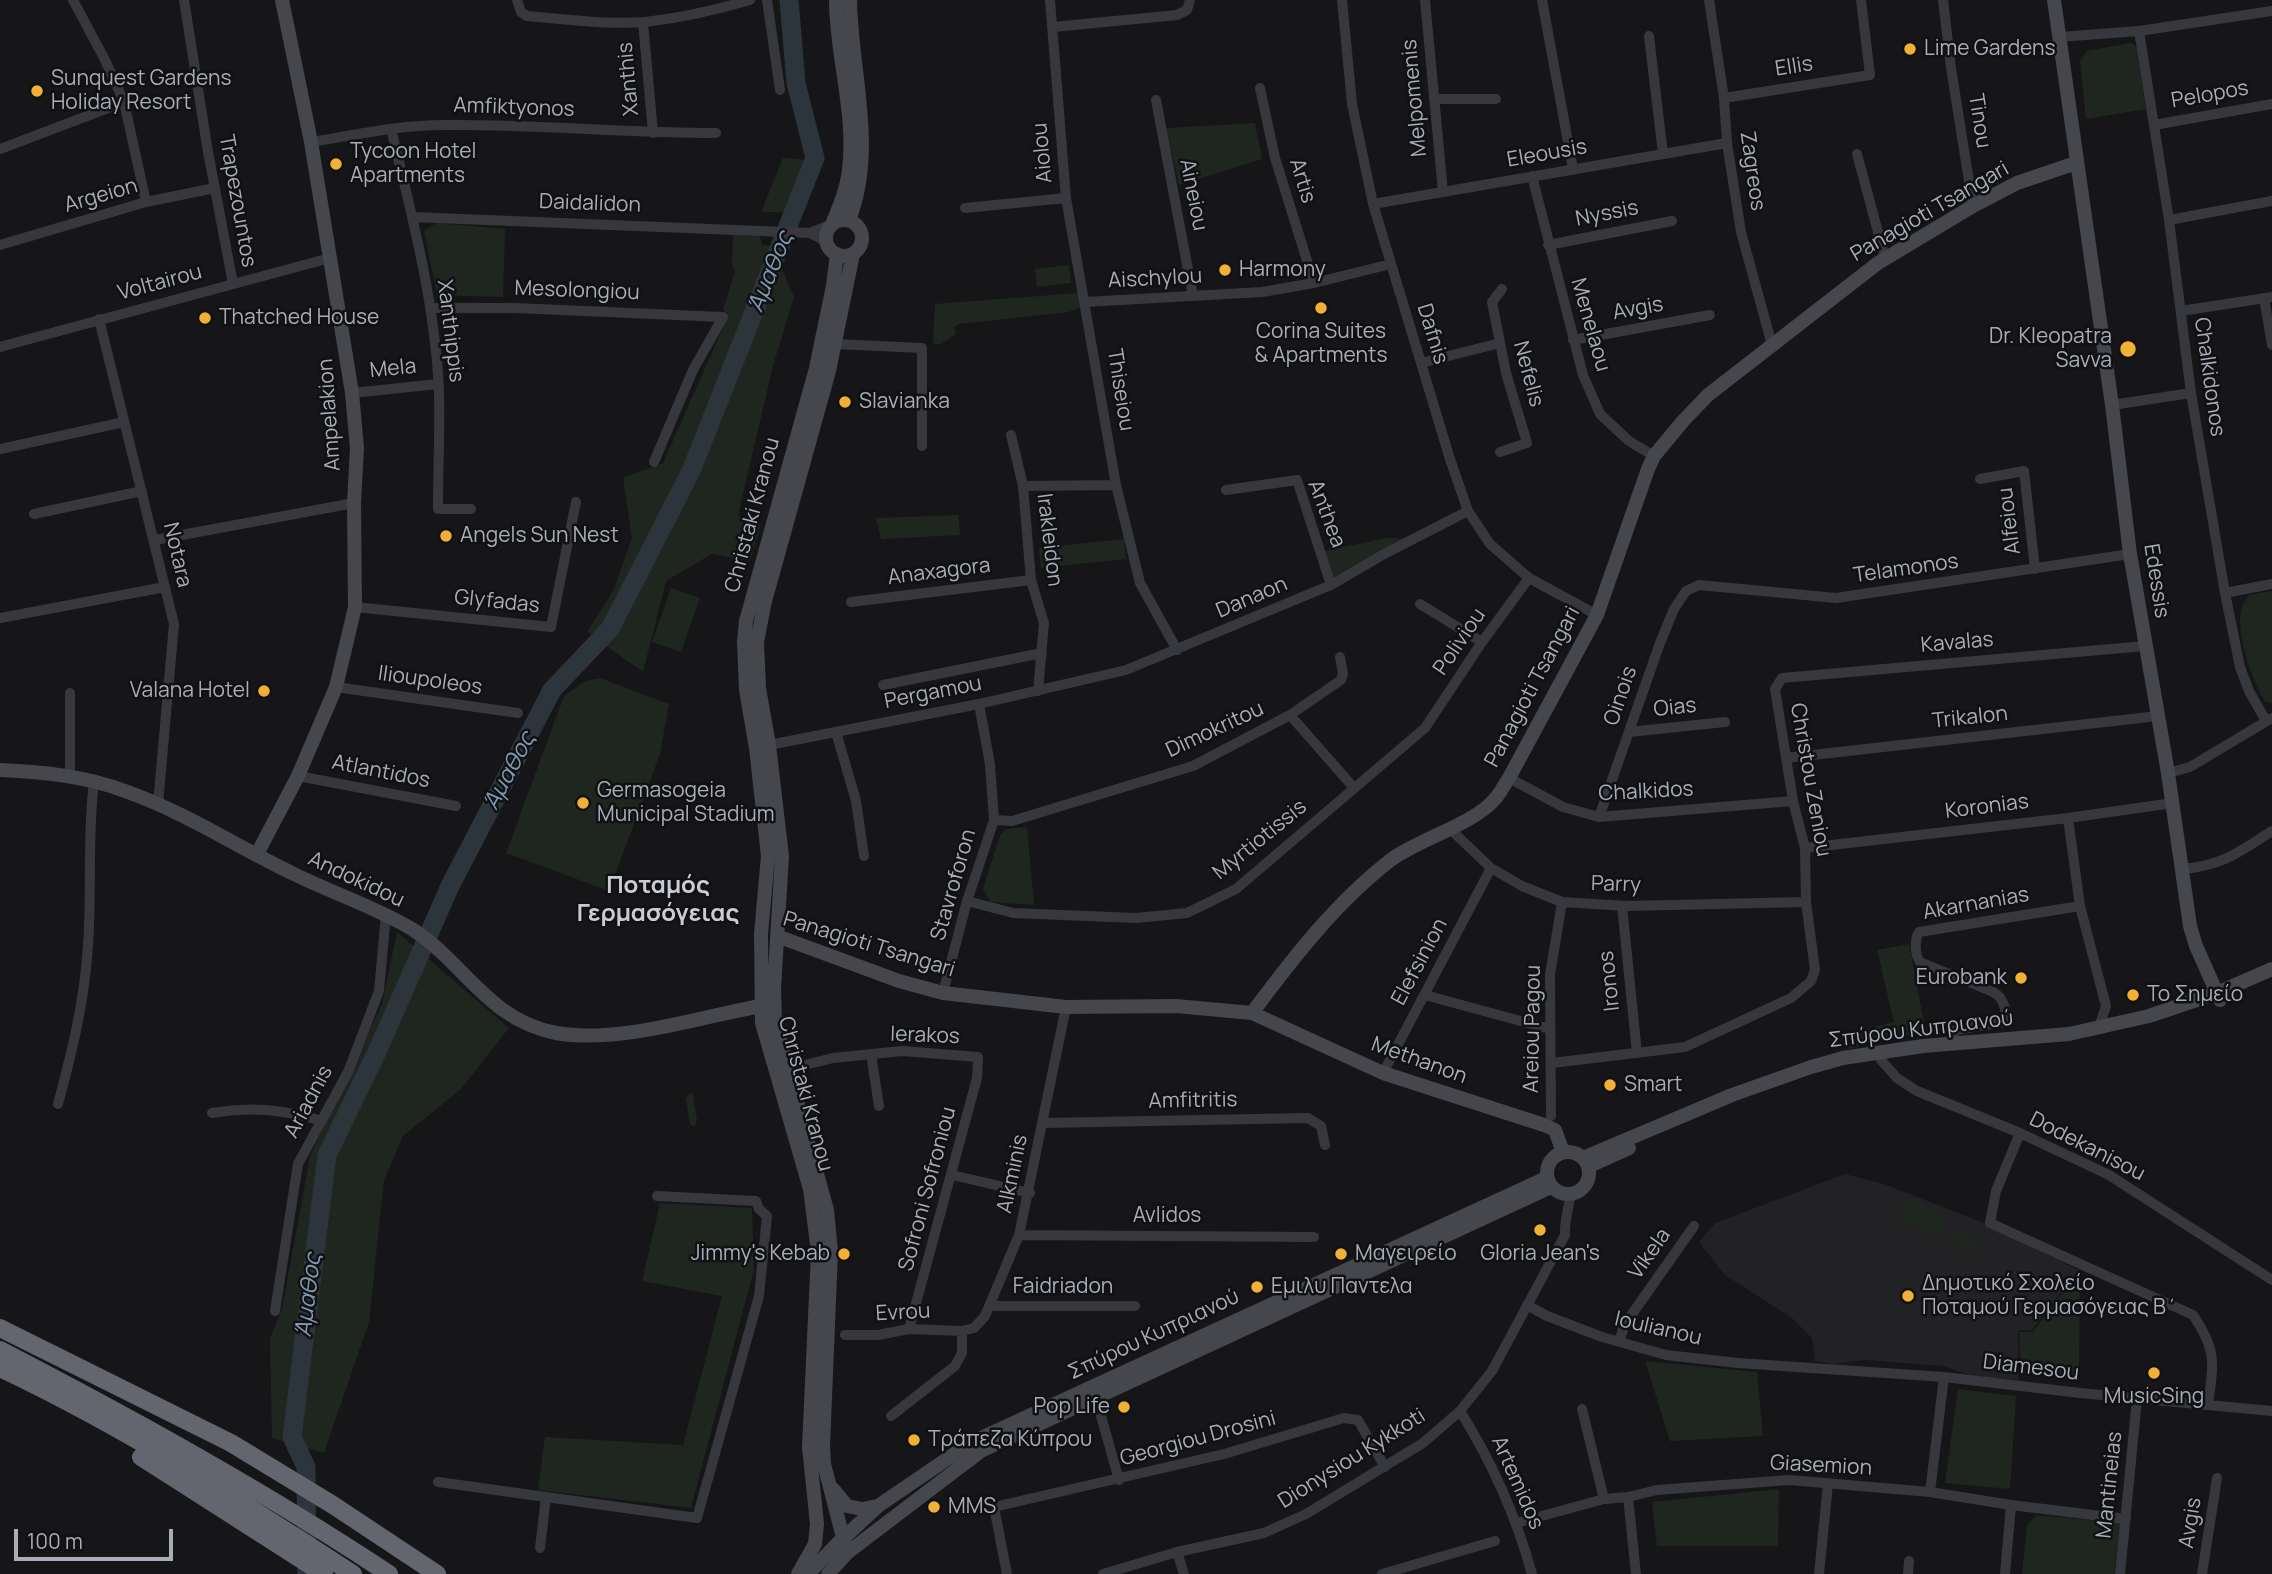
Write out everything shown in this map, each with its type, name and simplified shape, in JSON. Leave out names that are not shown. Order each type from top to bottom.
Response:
[{"type":"highway","points":[[0,1328],[231,1443],[333,1505],[437,1574]]},
{"type":"highway","points":[[0,1350],[116,1410],[230,1474],[389,1574]]},
{"type":"highway","points":[[0,1368],[110,1424],[329,1568],[353,1574]]},
{"type":"highway","points":[[0,1380],[78,1420],[231,1506]]},
{"type":"main road","name":"Ampelakion","points":[[257,854],[298,776],[336,687],[355,607],[354,503],[357,448],[352,393],[311,142],[282,0]]},
{"type":"main road","points":[[832,223],[849,220],[858,226],[862,236],[861,246],[853,254],[836,254],[831,251],[826,241],[827,230],[845,191],[849,169],[850,141],[836,0]]},
{"type":"main road","points":[[849,220],[858,190],[863,141],[850,0]]},
{"type":"main road","points":[[2054,0],[2076,163]]},
{"type":"main road","name":"Panagioti Tsangari","points":[[777,936],[899,981],[943,993],[1066,1007],[1176,1006],[1252,1013],[1288,966],[1359,886],[1395,857],[1494,801],[1597,615],[1654,456],[1708,395],[1885,258],[2017,183],[2076,163]]},
{"type":"main road","name":"Edessis","points":[[2076,163],[2112,405],[2130,554],[2173,803],[2190,926],[2218,996]]},
{"type":"main road","name":"Christaki Kranou","points":[[798,1574],[814,1544],[817,1524],[809,1447],[817,1240],[810,1189],[767,1041],[761,1006],[761,934],[767,885],[767,846],[756,748],[746,690],[744,641],[746,621],[816,368],[833,286],[836,254]]},
{"type":"main road","name":"Christaki Kranou","points":[[847,1553],[823,1446],[830,1232],[822,1186],[775,1021],[782,856],[757,664],[760,623],[835,344],[853,254]]},
{"type":"main road","name":"Andokidou","points":[[0,769],[69,776],[123,790],[158,804],[294,874],[386,914],[444,955],[503,1012],[557,1033],[630,1031],[682,1024],[761,1006]]},
{"type":"main road","name":"Σπύρου Κυπριανού","points":[[1586,1162],[1719,1100],[1811,1067],[1843,1058],[2069,1034],[2149,1016],[2218,996],[2272,969]]},
{"type":"main road","name":"Σπύρου Κυπριανού","points":[[1586,1162],[1684,1121],[1813,1074],[1847,1065],[1926,1053],[2071,1040],[2151,1023],[2272,977]]},
{"type":"main road","name":"Methanon","points":[[1252,1013],[1382,1073],[1544,1125],[1555,1130],[1563,1152]]},
{"type":"main road","points":[[1563,1152],[1577,1153],[1586,1162],[1587,1184],[1570,1195],[1556,1192],[1549,1182],[1547,1167],[1550,1160],[1563,1152]]},
{"type":"main road","name":"Σπύρου Κυπριανού","points":[[828,1574],[847,1553],[981,1451],[1549,1182]]},
{"type":"main road","name":"Σπύρου Κυπριανού","points":[[808,1574],[878,1506],[972,1442],[1549,1182]]},
{"type":"main road","points":[[830,1486],[847,1506],[862,1509],[878,1506]]},
{"type":"street","points":[[73,0],[124,102],[146,202]]},
{"type":"street","name":"Trapezountos","points":[[184,0],[233,284]]},
{"type":"street","points":[[517,0],[521,12],[527,16],[643,22],[707,12],[750,0]]},
{"type":"street","points":[[767,0],[780,90]]},
{"type":"street","name":"Aiolou","points":[[1050,0],[1066,198],[1085,302]]},
{"type":"street","points":[[1054,27],[1177,15],[1187,10],[1190,0]]},
{"type":"street","name":"Dafnis","points":[[1342,0],[1352,104],[1373,204],[1468,511],[1490,544],[1529,578],[1597,615]]},
{"type":"street","name":"Melpomenis","points":[[1425,0],[1443,192]]},
{"type":"street","points":[[1542,0],[1573,169]]},
{"type":"street","name":"Zagreos","points":[[1709,0],[1741,232],[1772,345]]},
{"type":"street","name":"Ellis","points":[[1724,97],[1870,75],[1861,0]]},
{"type":"street","name":"Tinou","points":[[1943,0],[1973,206]]},
{"type":"street","points":[[2059,37],[2139,31],[2272,11]]},
{"type":"street","name":"Xanthis","points":[[643,22],[653,133]]},
{"type":"street","name":"Chalkidonos","points":[[2139,31],[2169,220],[2191,393],[2225,593],[2240,667],[2249,691],[2269,720]]},
{"type":"street","points":[[1649,36],[1663,154]]},
{"type":"street","name":"Artis","points":[[1260,88],[1275,158],[1314,283]]},
{"type":"street","points":[[1434,100],[1496,99]]},
{"type":"street","name":"Aineiou","points":[[1156,100],[1193,296]]},
{"type":"street","points":[[0,149],[124,102]]},
{"type":"street","name":"Pelopos","points":[[2154,125],[2272,104]]},
{"type":"street","name":"Amfiktyonos","points":[[311,142],[391,129],[442,125],[716,133]]},
{"type":"street","name":"Xanthippis","points":[[391,129],[430,308],[438,384],[438,509],[471,509]]},
{"type":"street","name":"Eleousis","points":[[1373,204],[1727,143]]},
{"type":"street","points":[[1857,154],[1885,258]]},
{"type":"street","name":"Menelaou","points":[[1532,176],[1583,375],[1600,414],[1629,441],[1654,456]]},
{"type":"street","name":"Argeion","points":[[0,245],[146,202],[215,188]]},
{"type":"street","points":[[965,208],[1066,198]]},
{"type":"street","points":[[2169,220],[2272,201]]},
{"type":"street","name":"Daidalidon","points":[[412,217],[810,233]]},
{"type":"street","name":"Nyssis","points":[[1548,244],[1672,221]]},
{"type":"street","points":[[810,233],[832,223]]},
{"type":"street","points":[[810,233],[826,241]]},
{"type":"street","name":"Voltairou","points":[[0,347],[330,258]]},
{"type":"street","name":"Aischylou","points":[[1085,302],[1262,292],[1314,283],[1391,264]]},
{"type":"street","name":"Nefelis","points":[[1500,452],[1527,443],[1506,373],[1492,302],[1502,289]]},
{"type":"street","points":[[2181,311],[2268,297],[2272,345]]},
{"type":"street","name":"Thiseiou","points":[[1085,302],[1116,485],[1140,583],[1177,650]]},
{"type":"street","name":"Mesolongiou","points":[[430,308],[515,307],[723,317],[693,370],[654,462]]},
{"type":"street","name":"Avgis","points":[[1573,340],[1710,315]]},
{"type":"street","name":"Notara","points":[[99,319],[174,624],[158,804]]},
{"type":"street","points":[[1421,363],[1500,343]]},
{"type":"street","points":[[835,344],[922,348],[922,446]]},
{"type":"street","name":"Mela","points":[[352,393],[438,384]]},
{"type":"street","points":[[2112,405],[2191,393]]},
{"type":"street","points":[[0,449],[124,422]]},
{"type":"street","name":"Irakleidon","points":[[1011,435],[1023,486],[1031,580],[1044,623],[1038,691]]},
{"type":"street","name":"Alfeiou","points":[[1980,479],[2024,471],[2035,569]]},
{"type":"street","name":"Anthea","points":[[1226,490],[1297,480],[1331,585]]},
{"type":"street","points":[[1023,486],[1116,485]]},
{"type":"street","points":[[34,514],[142,491]]},
{"type":"street","name":"Glyfadas","points":[[355,607],[551,627],[576,502]]},
{"type":"street","points":[[155,540],[354,503]]},
{"type":"street","name":"Danaon","points":[[1038,691],[1126,670],[1177,650],[1331,585],[1468,511]]},
{"type":"street","name":"Telamonos","points":[[1686,591],[1699,585],[1836,598],[2130,554]]},
{"type":"street","name":"Poliviou","points":[[1425,728],[1482,642],[1529,578]]},
{"type":"street","name":"Anaxagora","points":[[851,602],[1031,580]]},
{"type":"street","points":[[2225,593],[2272,584]]},
{"type":"street","points":[[0,618],[165,587]]},
{"type":"street","name":"Oinois","points":[[1599,817],[1660,643],[1674,609],[1686,591]]},
{"type":"street","points":[[1420,604],[1482,642]]},
{"type":"street","name":"Kavalas","points":[[1776,685],[1782,678],[2145,646]]},
{"type":"street","points":[[883,685],[1042,653]]},
{"type":"street","name":"Dimokritou","points":[[993,820],[1012,821],[1193,766],[1290,715],[1341,680],[1343,674],[1340,657]]},
{"type":"street","name":"Christou Zeniou","points":[[1552,1063],[1685,1047],[1791,998],[1808,986],[1815,970],[1806,902],[1805,848],[1793,801],[1776,685]]},
{"type":"street","name":"Ilioupoleos","points":[[336,687],[518,713]]},
{"type":"street","name":"Pergamou","points":[[769,745],[1038,691]]},
{"type":"street","points":[[69,776],[70,693]]},
{"type":"street","name":"Stavroforon","points":[[943,993],[967,901],[993,820],[990,764],[979,704]]},
{"type":"street","points":[[1290,715],[1354,788]]},
{"type":"street","name":"Trikalon","points":[[1786,758],[2158,716]]},
{"type":"street","points":[[2168,773],[2190,767],[2269,720]]},
{"type":"street","name":"Oias","points":[[1629,732],[1725,722]]},
{"type":"street","name":"Myrtiotissis","points":[[967,901],[1013,913],[1136,918],[1187,914],[1236,889],[1425,728]]},
{"type":"street","points":[[836,732],[856,801],[864,856]]},
{"type":"street","name":"Atlantidos","points":[[298,776],[456,806]]},
{"type":"street","name":"Chalkidos","points":[[1509,778],[1563,807],[1599,817],[1793,801]]},
{"type":"street","points":[[58,1104],[75,1039],[88,946],[91,806],[94,782]]},
{"type":"street","name":"Koronias","points":[[1805,848],[2068,818],[2173,803]]},
{"type":"street","points":[[2068,818],[2080,906],[2106,1006],[2099,1027]]},
{"type":"street","name":"Parry","points":[[1449,828],[1491,868],[1522,886],[1562,902],[1622,906],[1806,902]]},
{"type":"street","points":[[2182,869],[2221,862],[2272,831]]},
{"type":"street","name":"Elefsinion","points":[[1382,1073],[1491,868]]},
{"type":"street","name":"Areiou Pagou","points":[[1551,1116],[1550,975],[1562,902]]},
{"type":"street","name":"Ironos","points":[[1622,906],[1637,1053]]},
{"type":"street","name":"Akarnanias","points":[[1956,1044],[1953,1035],[1956,1030],[2003,1022],[2006,1014],[2001,998],[1993,992],[1920,962],[1916,938],[1919,932],[2080,906]]},
{"type":"street","name":"Ariadnis","points":[[275,1311],[298,1164],[348,1072],[379,991],[386,914]]},
{"type":"street","name":"Panagioti Tsangari","points":[[761,934],[777,936]]},
{"type":"street","points":[[1425,995],[1550,1029]]},
{"type":"street","points":[[2106,1006],[2125,1021]]},
{"type":"street","name":"Alkminis","points":[[962,1331],[974,1328],[985,1317],[1020,1235],[1066,1007]]},
{"type":"street","name":"Ierakos","points":[[789,1069],[833,1058],[902,1051],[978,1057]]},
{"type":"street","name":"Ierakos","points":[[871,1054],[879,1106]]},
{"type":"street","name":"Sofroni Sofroniou","points":[[909,1329],[977,1078],[978,1057]]},
{"type":"street","name":"Dodekanisou","points":[[1881,1060],[1897,1078],[1917,1091],[2020,1133],[2109,1175],[2272,1280]]},
{"type":"street","points":[[212,1113],[238,1108],[271,1109],[321,1121]]},
{"type":"street","name":"Amfitritis","points":[[1044,1123],[1308,1118],[1321,1126],[1325,1145]]},
{"type":"street","points":[[2020,1133],[1996,1191],[1990,1223],[2193,1315],[2206,1335],[2214,1359],[2208,1405]]},
{"type":"street","points":[[952,1175],[1030,1193]]},
{"type":"street","name":"Dionysiou Kykkoti","points":[[1103,1574],[1177,1552],[1264,1533],[1306,1514],[1423,1443],[1460,1411],[1492,1371],[1565,1235],[1564,1222],[1570,1195]]},
{"type":"street","points":[[438,1482],[697,1518],[759,1296],[766,1216],[756,1201],[657,1196]]},
{"type":"street","name":"Vikela","points":[[1619,1341],[1625,1324],[1694,1226]]},
{"type":"street","name":"Avlidos","points":[[1020,1235],[1314,1237]]},
{"type":"street","name":"Ioulianou","points":[[1527,1305],[1547,1316],[1666,1355],[1786,1365]]},
{"type":"street","name":"Faidriadon","points":[[990,1306],[1135,1306]]},
{"type":"street","name":"Evrou","points":[[845,1335],[878,1335],[909,1329],[962,1331]]},
{"type":"street","points":[[891,1416],[955,1366],[962,1353],[962,1331]]},
{"type":"street","name":"Diamesou","points":[[1786,1365],[1944,1377],[2272,1411]]},
{"type":"street","points":[[1930,1492],[1944,1377]]},
{"type":"street","points":[[1096,1398],[1119,1480]]},
{"type":"street","name":"Mantineias","points":[[2120,1574],[2137,1399]]},
{"type":"street","points":[[1582,1409],[1604,1499]]},
{"type":"street","name":"Artemidos","points":[[1460,1411],[1497,1476],[1516,1522],[1532,1574]]},
{"type":"street","name":"Georgiou Drosini","points":[[1007,1574],[995,1507],[1224,1454],[1344,1419],[1358,1420],[1385,1467]]},
{"type":"street","name":"Avgis","points":[[2202,1574],[2217,1478]]},
{"type":"street","name":"Giasemion","points":[[1516,1522],[1604,1499],[1657,1490],[1789,1480],[1930,1492],[2126,1519]]},
{"type":"street","points":[[1819,1574],[1829,1484]]},
{"type":"street","points":[[540,1548],[546,1497]]},
{"type":"street","points":[[1628,1497],[1636,1574]]},
{"type":"street","points":[[2005,1574],[2011,1505]]},
{"type":"street","points":[[1382,1574],[1495,1541]]},
{"type":"street","points":[[1177,1552],[1184,1574]]},
{"type":"street","points":[[1908,1574],[1909,1561]]},
{"type":"shaded area","points":[[2131,43],[2136,46],[2146,109],[2086,119],[2080,61],[2087,51]]},
{"type":"shaded area","points":[[1255,123],[1262,159],[1179,185],[1166,128]]},
{"type":"shaded area","points":[[783,158],[807,160],[785,212],[761,212]]},
{"type":"shaded area","points":[[436,223],[505,229],[503,297],[437,295],[424,231]]},
{"type":"shaded area","points":[[733,235],[760,236],[762,245],[772,246],[794,297],[773,366],[738,515],[761,525],[750,561],[712,554],[666,581],[643,672],[587,632],[614,589],[632,538],[623,478],[663,463],[729,314],[723,310],[735,271],[732,264]]},
{"type":"shaded area","points":[[1069,265],[1071,283],[1037,287],[1035,269]]},
{"type":"shaded area","points":[[1078,293],[1080,307],[1069,312],[959,324],[954,327],[956,334],[941,344],[933,344],[935,304]]},
{"type":"shaded area","points":[[958,515],[960,535],[881,539],[876,518]]},
{"type":"shaded area","points":[[1386,538],[1413,539],[1331,585],[1320,552]]},
{"type":"shaded area","points":[[1124,539],[1126,559],[1041,568],[1039,548]]},
{"type":"shaded area","points":[[671,588],[700,598],[681,652],[652,642]]},
{"type":"shaded area","points":[[2272,591],[2272,703],[2265,702],[2250,669],[2240,621],[2244,602],[2249,595]]},
{"type":"shaded area","name":"Germasogeia Municipal Stadium","points":[[600,678],[669,704],[660,754],[609,891],[506,853],[564,696],[585,681]]},
{"type":"shaded area","points":[[1027,827],[1034,905],[990,902],[983,889],[1000,835],[1006,829]]},
{"type":"shaded area","points":[[397,932],[509,1028],[461,1089],[403,1136],[384,1180],[369,1322],[324,1453],[272,1438],[270,1338],[282,1309],[310,1156],[382,1004]]},
{"type":"shaded area","points":[[1909,944],[1926,1033],[1889,1038],[1849,1049],[1845,1035],[1894,1022],[1877,950]]},
{"type":"shaded area","points":[[690,1093],[693,1095],[697,1119],[695,1127],[690,1125],[686,1099]]},
{"type":"shaded area","name":"Δημοτικό Σχολείο Ποταμού Γερμασόγειας Β΄","points":[[1845,1174],[1884,1184],[1986,1224],[2079,1270],[2032,1330],[2018,1331],[2019,1380],[1976,1377],[1943,1366],[1864,1360],[1835,1364],[1815,1361],[1812,1338],[1792,1318],[1725,1275],[1699,1242],[1715,1223]]},
{"type":"shaded area","points":[[1910,1197],[1949,1218],[1937,1240],[1898,1219]]},
{"type":"shaded area","points":[[660,1203],[752,1208],[754,1269],[691,1508],[538,1490],[545,1437],[683,1445],[722,1296],[642,1281]]},
{"type":"shaded area","points":[[1954,1229],[1979,1241],[1972,1254],[1948,1241]]},
{"type":"shaded area","points":[[2080,1269],[2079,1377],[2021,1372],[2019,1332],[2033,1332]]},
{"type":"shaded area","points":[[1645,1361],[1757,1372],[1763,1436],[1670,1441]]},
{"type":"shaded area","points":[[1958,1389],[2016,1396],[2010,1489],[1945,1483]]},
{"type":"shaded area","points":[[1779,1489],[1778,1546],[1657,1546],[1652,1502]]},
{"type":"shaded area","points":[[2036,1515],[2120,1523],[2114,1574],[2022,1574],[2027,1525]]},
{"type":"waterway","name":"Άμαθος","points":[[307,1574],[306,1467],[292,1437],[327,1155],[376,1054],[450,886],[552,690],[610,629],[691,471],[815,158],[796,83],[789,0]]},
{"type":"place","name":"Lime Gardens","points":[[1910,49]]},
{"type":"place","name":"Sunquest Gardens Holiday Resort","points":[[37,91]]},
{"type":"place","name":"Tycoon Hotel Apartments","points":[[336,164]]},
{"type":"place","name":"Harmony","points":[[1225,270]]},
{"type":"place","name":"Corina Suites & Apartments","points":[[1321,308]]},
{"type":"place","name":"Thatched House","points":[[205,318]]},
{"type":"place","name":"Dr. Kleopatra Savva","points":[[2128,349]]},
{"type":"place","name":"Slavianka","points":[[845,402]]},
{"type":"place","name":"Angels Sun Nest","points":[[446,536]]},
{"type":"place","name":"Valana Hotel","points":[[264,691]]},
{"type":"place","name":"Germasogeia Municipal Stadium","points":[[583,803]]},
{"type":"place","name":"Eurobank","points":[[2021,978]]},
{"type":"place","name":"Το Σημείο","points":[[2133,995]]},
{"type":"place","name":"Smart","points":[[1610,1085]]},
{"type":"place","name":"Gloria Jean's","points":[[1540,1230]]},
{"type":"place","name":"Jimmy's Kebab","points":[[844,1254]]},
{"type":"place","name":"Μαγειρείο","points":[[1341,1254]]},
{"type":"place","name":"Εμιλυ Παντελα","points":[[1257,1287]]},
{"type":"place","name":"Δημοτικό Σχολείο Ποταμού Γερμασόγειας Β΄","points":[[1908,1296]]},
{"type":"place","name":"MusicSing","points":[[2154,1373]]},
{"type":"place","name":"Pop Life","points":[[1124,1407]]},
{"type":"place","name":"Τράπεζα Κύπρου","points":[[914,1440]]},
{"type":"place","name":"MMS","points":[[934,1507]]},
{"type":"district","name":"Ποταμός Γερμασόγειας","points":[[658,900]]}]
